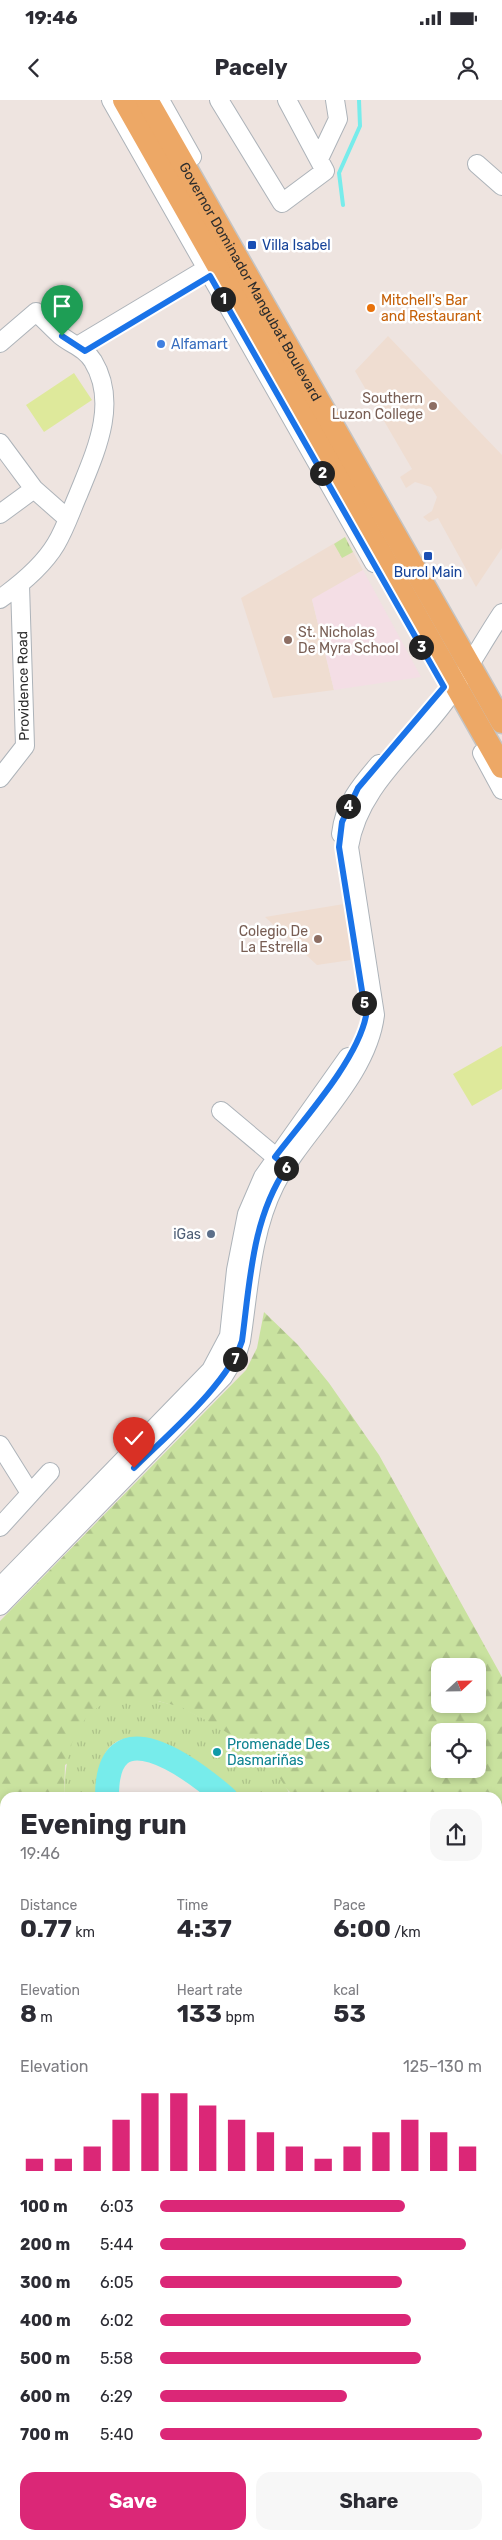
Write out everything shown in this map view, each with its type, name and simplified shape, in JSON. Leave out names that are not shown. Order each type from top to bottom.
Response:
[{"type":"main road","name":"Governor Dominador Mangubat Boulevard","points":[[124,100],[450,687],[502,768]]},
{"type":"main road","name":"Governor Dominador Mangubat Boulevard","points":[[147,100],[218,267],[472,659],[502,722]]},
{"type":"street","name":"Governor Dominador Mangubat Boulevard","points":[[111,100],[218,267]]},
{"type":"street","name":"Governor Dominador Mangubat Boulevard","points":[[160,100],[472,659],[502,703]]},
{"type":"street","points":[[219,100],[282,203],[325,171],[287,100]]},
{"type":"street","points":[[319,159],[338,119],[335,100]]},
{"type":"street","points":[[477,164],[502,186]]},
{"type":"street","points":[[82,348],[218,267]]},
{"type":"street","points":[[0,342],[36,312],[62,336],[82,348],[100,375],[104,417],[96,450],[57,543],[44,561],[20,586],[0,599]]},
{"type":"street","points":[[0,443],[34,489],[68,519]]},
{"type":"street","points":[[0,514],[34,489]]},
{"type":"street","name":"Providence Road","points":[[0,778],[25,746],[20,586]]},
{"type":"street","points":[[0,1587],[211,1370],[229,1336],[236,1270],[247,1214],[263,1177],[281,1162],[349,1079],[372,1033],[375,1015],[349,847],[353,826],[369,794],[472,659],[502,613]]},
{"type":"street","name":"Governor Dominador Mangubat Boulevard","points":[[450,687],[502,790]]},
{"type":"street","points":[[221,1111],[281,1162]]},
{"type":"street","points":[[0,1606],[223,1377],[234,1362],[242,1341],[254,1250],[261,1219],[276,1184],[281,1162]]},
{"type":"street","points":[[0,1445],[30,1493]]},
{"type":"street","points":[[0,1527],[50,1472]]},
{"type":"shaded area","points":[[388,336],[502,455],[502,548],[476,587],[438,518],[429,522],[423,517],[432,511],[437,497],[431,487],[415,482],[406,488],[400,477],[412,469],[355,371]]},
{"type":"shaded area","name":"St. Nicholas De Myra School","points":[[345,537],[363,570],[312,600],[334,690],[273,698],[241,598]]},
{"type":"shaded area","points":[[363,570],[421,677],[334,690],[312,599]]},
{"type":"shaded area","name":"Colegio De La Estrella","points":[[344,904],[351,960],[317,965],[265,917]]},
{"type":"green space","points":[[74,373],[92,400],[44,432],[26,405]]},
{"type":"green space","points":[[345,537],[353,552],[342,558],[334,544]]},
{"type":"green space","points":[[502,1046],[502,1089],[472,1106],[453,1074]]},
{"type":"green space","points":[[264,1312],[298,1345],[329,1383],[379,1455],[502,1677],[502,1792],[290,1792],[245,1750],[214,1726],[197,1716],[158,1701],[65,1765],[64,1792],[0,1792],[0,1621],[246,1370],[257,1348]]},
{"type":"green space","name":"Promenade Des Dasmariñas","points":[[130,1698],[158,1701],[181,1707],[217,1726],[268,1760],[289,1792],[232,1792],[198,1764],[175,1750],[151,1740],[130,1738],[112,1745],[101,1764],[98,1792],[64,1792],[68,1758],[76,1733],[92,1712],[103,1704]]},
{"type":"waterway","points":[[343,205],[339,173],[360,126],[359,100]]},
{"type":"waterway","points":[[108,1792],[110,1770],[120,1754],[135,1749],[153,1751],[172,1760],[219,1792]]},
{"type":"place","name":"Villa Isabel","points":[[252,245]]},
{"type":"place","name":"Mitchell's Bar and Restaurant","points":[[371,308]]},
{"type":"place","name":"Alfamart","points":[[161,344]]},
{"type":"place","name":"Southern Luzon College","points":[[433,406]]},
{"type":"place","name":"Burol Main","points":[[428,556]]},
{"type":"place","name":"St. Nicholas De Myra School","points":[[288,640]]},
{"type":"place","name":"Colegio De La Estrella","points":[[318,939]]},
{"type":"place","name":"iGas","points":[[211,1234]]},
{"type":"place","name":"Promenade Des Dasmariñas","points":[[217,1752]]},
{"type":"route","points":[[62,336],[79,345],[85,351],[210,276],[444,687],[358,788],[342,822],[339,847],[366,1016],[358,1041],[340,1071],[275,1157],[287,1167],[276,1184],[261,1219],[254,1250],[242,1341],[234,1362],[223,1377],[134,1468]]}]
